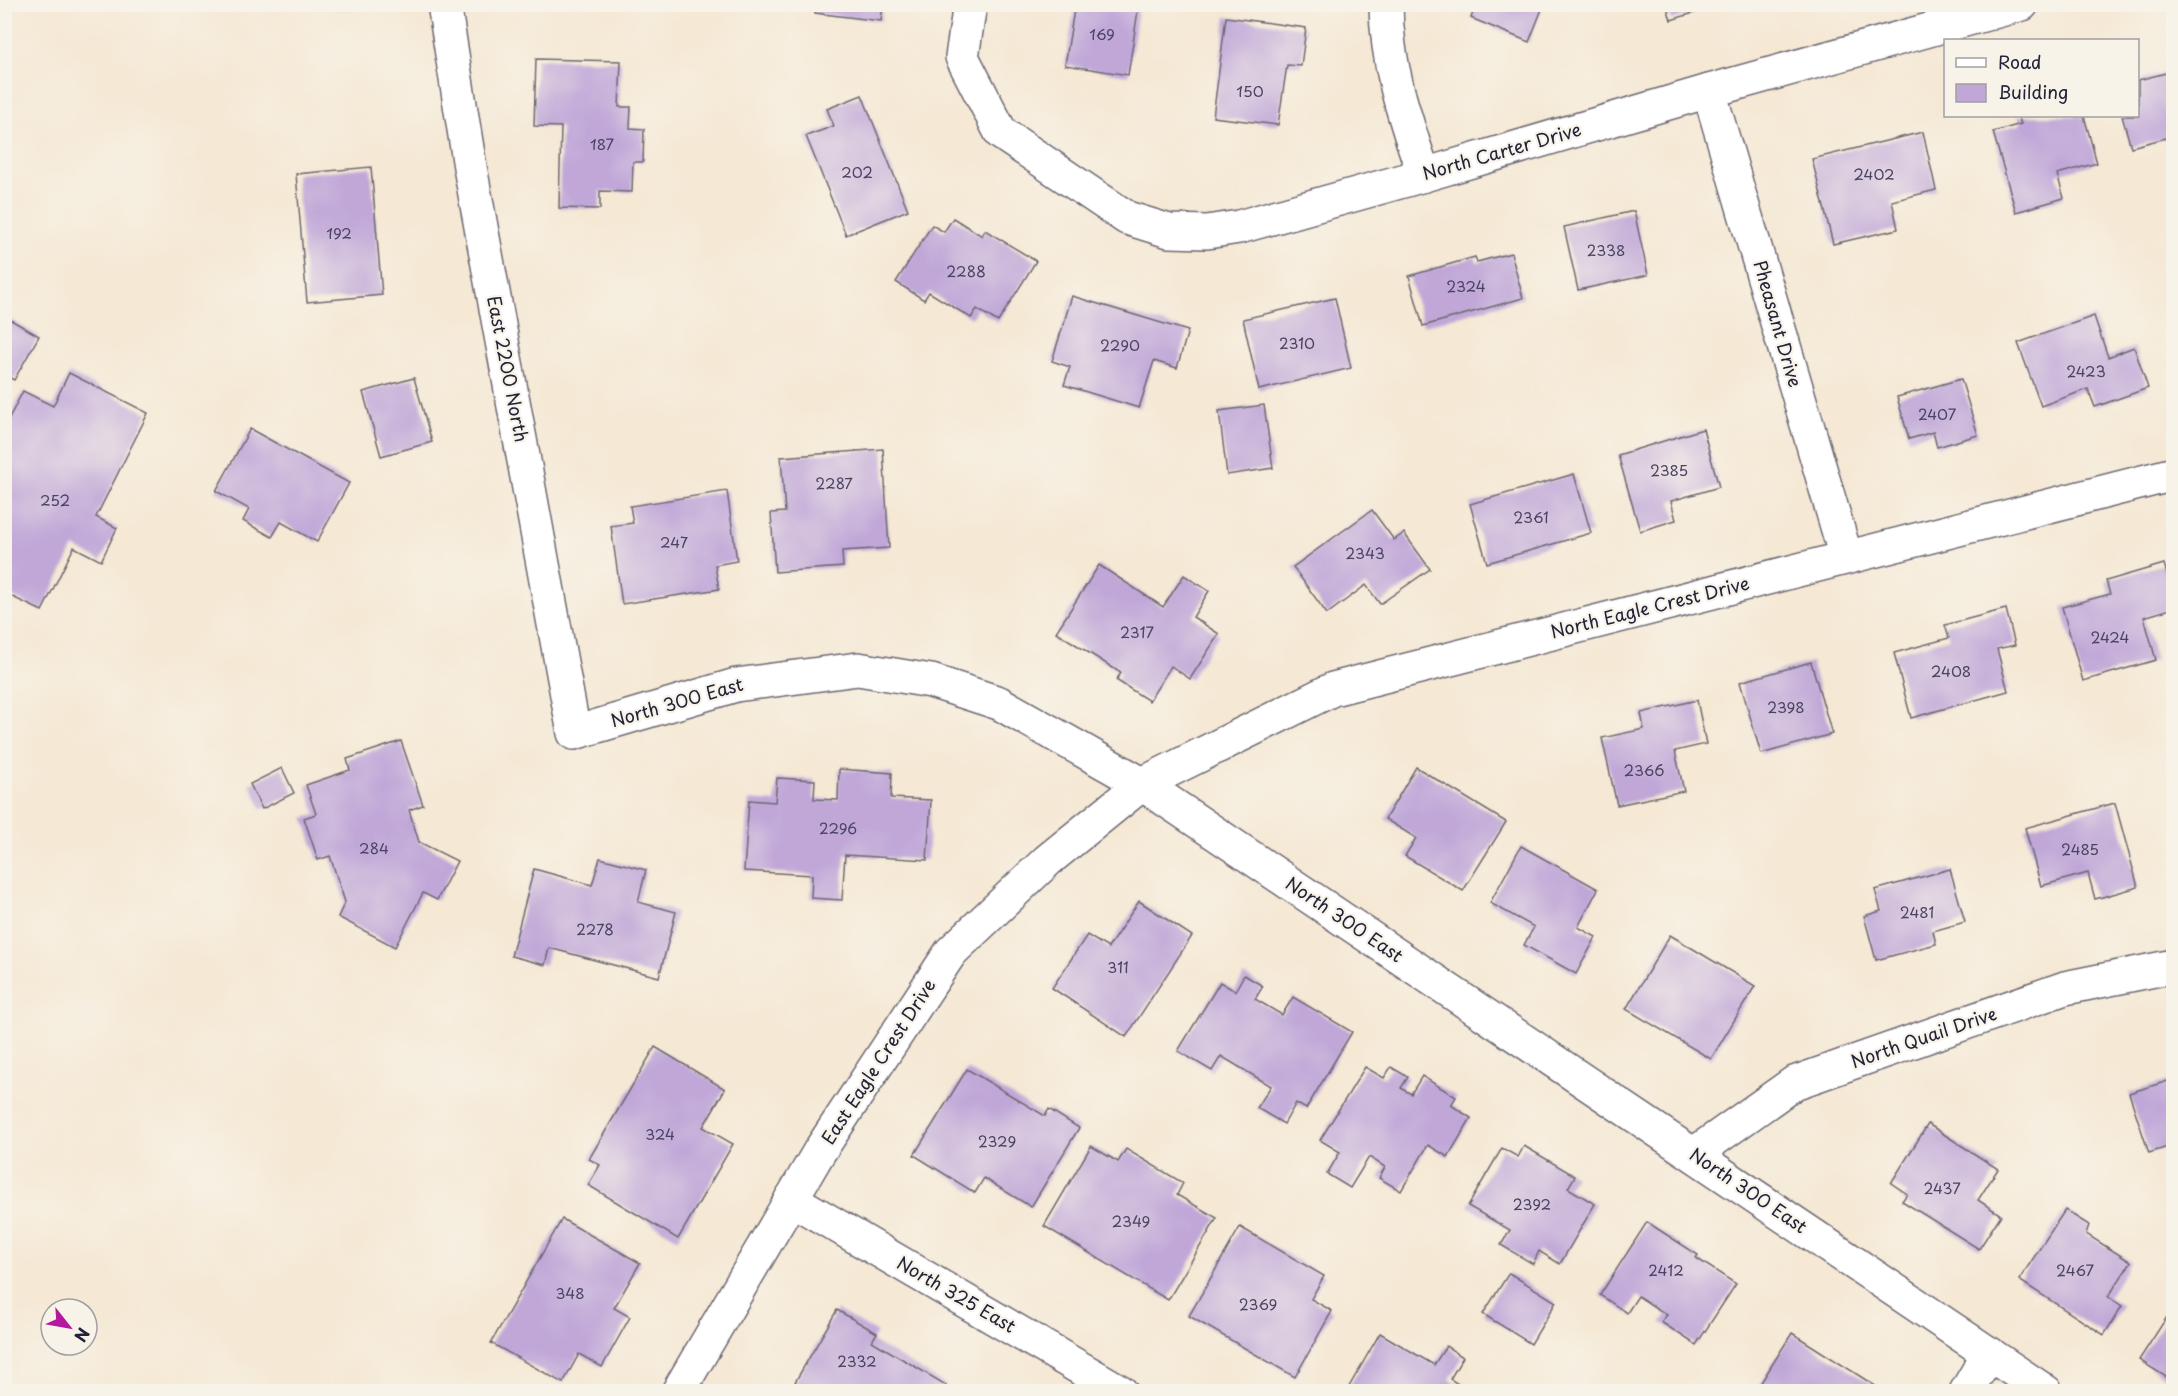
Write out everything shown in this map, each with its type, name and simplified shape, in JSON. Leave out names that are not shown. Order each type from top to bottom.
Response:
[{"type":"street","name":"East 2200 North","points":[[444,4],[470,166],[574,733]]},
{"type":"street","name":"North Carter Drive","points":[[970,4],[962,57],[1001,133],[1127,219],[1168,231],[1207,232],[1239,227],[1424,176],[1709,91],[2022,4]]},
{"type":"street","points":[[1386,4],[1386,28],[1393,74],[1424,176]]},
{"type":"street","name":"Pheasant Drive","points":[[1709,91],[1846,557]]},
{"type":"street","name":"North Eagle Crest Drive","points":[[1142,784],[1332,689],[2174,474]]},
{"type":"street","name":"North 300 East","points":[[574,733],[736,684],[858,669],[932,681],[999,703],[1142,784],[2046,1392]]},
{"type":"street","name":"East Eagle Crest Drive","points":[[678,1392],[791,1199],[951,952],[1048,860],[1142,784]]},
{"type":"street","name":"North Quail Drive","points":[[1694,1154],[1794,1083],[2065,988],[2174,966]]},
{"type":"street","name":"North 325 East","points":[[791,1199],[1121,1392]]},
{"type":"street","points":[[1966,1392],[1989,1353]]},
{"type":"building","points":[[311,4],[356,4],[356,9],[311,8]]},
{"type":"building","points":[[816,4],[883,4],[881,21],[815,13]]},
{"type":"building","points":[[1075,4],[1139,4],[1128,75],[1065,65]]},
{"type":"building","points":[[1476,4],[1544,4],[1529,42],[1471,18]]},
{"type":"building","points":[[1666,4],[1719,4],[1719,5],[1671,20]]},
{"type":"building","points":[[1226,17],[1306,28],[1301,66],[1287,65],[1278,125],[1213,117]]},
{"type":"building","points":[[536,59],[621,61],[619,107],[631,107],[630,128],[644,129],[643,162],[633,162],[632,192],[600,191],[600,209],[559,208],[561,127],[534,126]]},
{"type":"building","points":[[2174,71],[2174,136],[2131,147],[2122,117],[2139,117],[2139,80]]},
{"type":"building","points":[[862,95],[908,210],[846,235],[806,136],[834,126],[827,109]]},
{"type":"building","points":[[2018,117],[2084,117],[2097,163],[2057,174],[2064,198],[2016,212],[1993,132],[2021,124]]},
{"type":"building","points":[[1923,132],[1936,190],[1892,201],[1898,229],[1833,244],[1812,159]]},
{"type":"building","points":[[371,167],[382,295],[307,302],[296,174]]},
{"type":"building","points":[[1634,211],[1648,275],[1578,290],[1564,227]]},
{"type":"building","points":[[953,218],[982,236],[985,230],[1036,261],[998,322],[977,309],[971,318],[929,292],[924,300],[896,282],[932,225],[944,232]]},
{"type":"building","points":[[1511,253],[1523,298],[1423,326],[1409,276],[1475,257],[1477,262]]},
{"type":"building","points":[[1072,296],[1188,331],[1177,368],[1154,361],[1139,408],[1064,385],[1070,367],[1052,361]]},
{"type":"building","points":[[1335,298],[1351,368],[1259,390],[1243,319]]},
{"type":"building","points":[[4,316],[39,336],[14,380],[4,375]]},
{"type":"building","points":[[2094,316],[2108,357],[2134,347],[2148,388],[2095,407],[2088,389],[2041,406],[2018,343]]},
{"type":"building","points":[[69,373],[148,413],[96,517],[117,528],[101,561],[74,547],[42,611],[4,593],[4,484],[7,479],[4,477],[4,428],[23,391],[53,406]]},
{"type":"building","points":[[414,378],[432,442],[381,456],[363,392]]},
{"type":"building","points":[[1961,379],[1978,435],[1937,447],[1933,432],[1909,439],[1897,397]]},
{"type":"building","points":[[1264,405],[1273,468],[1227,475],[1219,411]]},
{"type":"building","points":[[250,429],[349,483],[317,542],[281,522],[272,537],[243,521],[249,509],[216,491]]},
{"type":"building","points":[[1703,429],[1719,487],[1671,501],[1676,520],[1640,531],[1618,455]]},
{"type":"building","points":[[883,449],[889,548],[842,551],[843,567],[775,572],[771,513],[785,512],[781,457]]},
{"type":"building","points":[[1574,474],[1591,533],[1487,563],[1470,504]]},
{"type":"building","points":[[727,491],[737,561],[715,565],[719,589],[622,604],[611,526],[633,523],[630,506]]},
{"type":"building","points":[[1372,510],[1394,540],[1404,533],[1430,569],[1380,604],[1366,585],[1327,614],[1293,567]]},
{"type":"building","points":[[2164,564],[2174,597],[2174,608],[2144,617],[2156,660],[2083,681],[2062,607],[2110,594],[2106,581]]},
{"type":"building","points":[[1099,565],[1163,607],[1184,575],[1209,591],[1193,617],[1219,634],[1190,679],[1171,666],[1149,701],[1116,680],[1121,673],[1056,632]]},
{"type":"building","points":[[2006,609],[2015,645],[1997,649],[2008,691],[1911,718],[1894,653],[1949,638],[1945,625]]},
{"type":"building","points":[[1811,662],[1832,734],[1761,754],[1740,682]]},
{"type":"building","points":[[1697,700],[1706,744],[1675,751],[1684,791],[1617,805],[1602,738],[1644,729],[1641,713]]},
{"type":"building","points":[[401,741],[423,805],[409,810],[419,842],[457,861],[437,900],[423,893],[395,947],[338,917],[345,902],[330,856],[318,860],[304,818],[316,814],[306,785],[350,770],[347,759]]},
{"type":"building","points":[[1416,767],[1506,822],[1463,891],[1405,856],[1416,838],[1385,819]]},
{"type":"building","points":[[282,768],[294,793],[262,809],[250,784]]},
{"type":"building","points":[[839,769],[892,773],[891,798],[931,800],[927,860],[845,855],[842,900],[811,898],[812,875],[744,871],[749,800],[775,802],[777,778],[815,780],[814,799],[838,800]]},
{"type":"building","points":[[2115,803],[2138,887],[2095,899],[2088,873],[2041,886],[2025,828]]},
{"type":"building","points":[[1521,846],[1598,889],[1578,927],[1596,937],[1576,974],[1524,945],[1534,927],[1490,903]]},
{"type":"building","points":[[600,858],[646,870],[638,902],[676,912],[659,977],[549,948],[545,965],[511,956],[534,869],[592,885]]},
{"type":"building","points":[[1950,869],[1965,922],[1933,931],[1936,944],[1876,960],[1864,916],[1881,911],[1875,890]]},
{"type":"building","points":[[1139,901],[1192,936],[1126,1037],[1052,988],[1087,935],[1108,948]]},
{"type":"building","points":[[1670,935],[1755,986],[1711,1059],[1626,1009]]},
{"type":"building","points":[[1244,975],[1263,986],[1255,999],[1282,1015],[1293,997],[1352,1032],[1306,1109],[1296,1103],[1284,1124],[1257,1108],[1271,1086],[1221,1056],[1212,1071],[1178,1051],[1220,982],[1235,991]]},
{"type":"building","points":[[655,1047],[725,1089],[703,1127],[733,1144],[678,1239],[588,1185],[600,1165],[589,1159]]},
{"type":"building","points":[[1365,1067],[1384,1078],[1391,1067],[1408,1077],[1401,1088],[1411,1094],[1422,1076],[1456,1097],[1451,1105],[1471,1118],[1448,1157],[1428,1145],[1401,1191],[1379,1178],[1385,1167],[1369,1157],[1350,1188],[1327,1174],[1340,1152],[1320,1140]]},
{"type":"building","points":[[967,1069],[1045,1116],[1049,1109],[1079,1128],[1031,1207],[984,1178],[975,1193],[914,1155]]},
{"type":"building","points":[[2174,1079],[2174,1145],[2149,1153],[2129,1093]]},
{"type":"building","points":[[1928,1124],[1998,1169],[1978,1200],[2001,1215],[1979,1249],[1902,1201],[1907,1194],[1891,1183]]},
{"type":"building","points":[[1091,1146],[1118,1162],[1126,1149],[1183,1183],[1177,1195],[1217,1218],[1168,1300],[1044,1226]]},
{"type":"building","points":[[1524,1146],[1575,1176],[1568,1188],[1595,1204],[1560,1264],[1539,1251],[1533,1264],[1501,1245],[1510,1230],[1468,1206],[1502,1148],[1518,1157]]},
{"type":"building","points":[[2065,1210],[2089,1225],[2086,1234],[2131,1262],[2108,1297],[2122,1306],[2104,1335],[2019,1280]]},
{"type":"building","points":[[562,1219],[640,1263],[614,1308],[630,1317],[602,1367],[579,1354],[563,1383],[491,1343]]},
{"type":"building","points":[[1647,1222],[1698,1255],[1696,1258],[1736,1284],[1696,1345],[1661,1322],[1667,1315],[1638,1296],[1627,1313],[1600,1295]]},
{"type":"building","points":[[1240,1227],[1324,1276],[1311,1299],[1332,1311],[1295,1377],[1189,1316]]},
{"type":"building","points":[[1509,1273],[1556,1302],[1531,1344],[1483,1314]]},
{"type":"building","points":[[2174,1306],[2174,1382],[2139,1360]]},
{"type":"building","points":[[837,1310],[877,1333],[872,1341],[946,1385],[943,1392],[810,1392],[795,1382]]},
{"type":"building","points":[[1380,1333],[1434,1365],[1446,1346],[1463,1357],[1450,1379],[1471,1392],[1346,1392]]},
{"type":"building","points":[[1792,1333],[1877,1387],[1874,1392],[1755,1392]]}]
